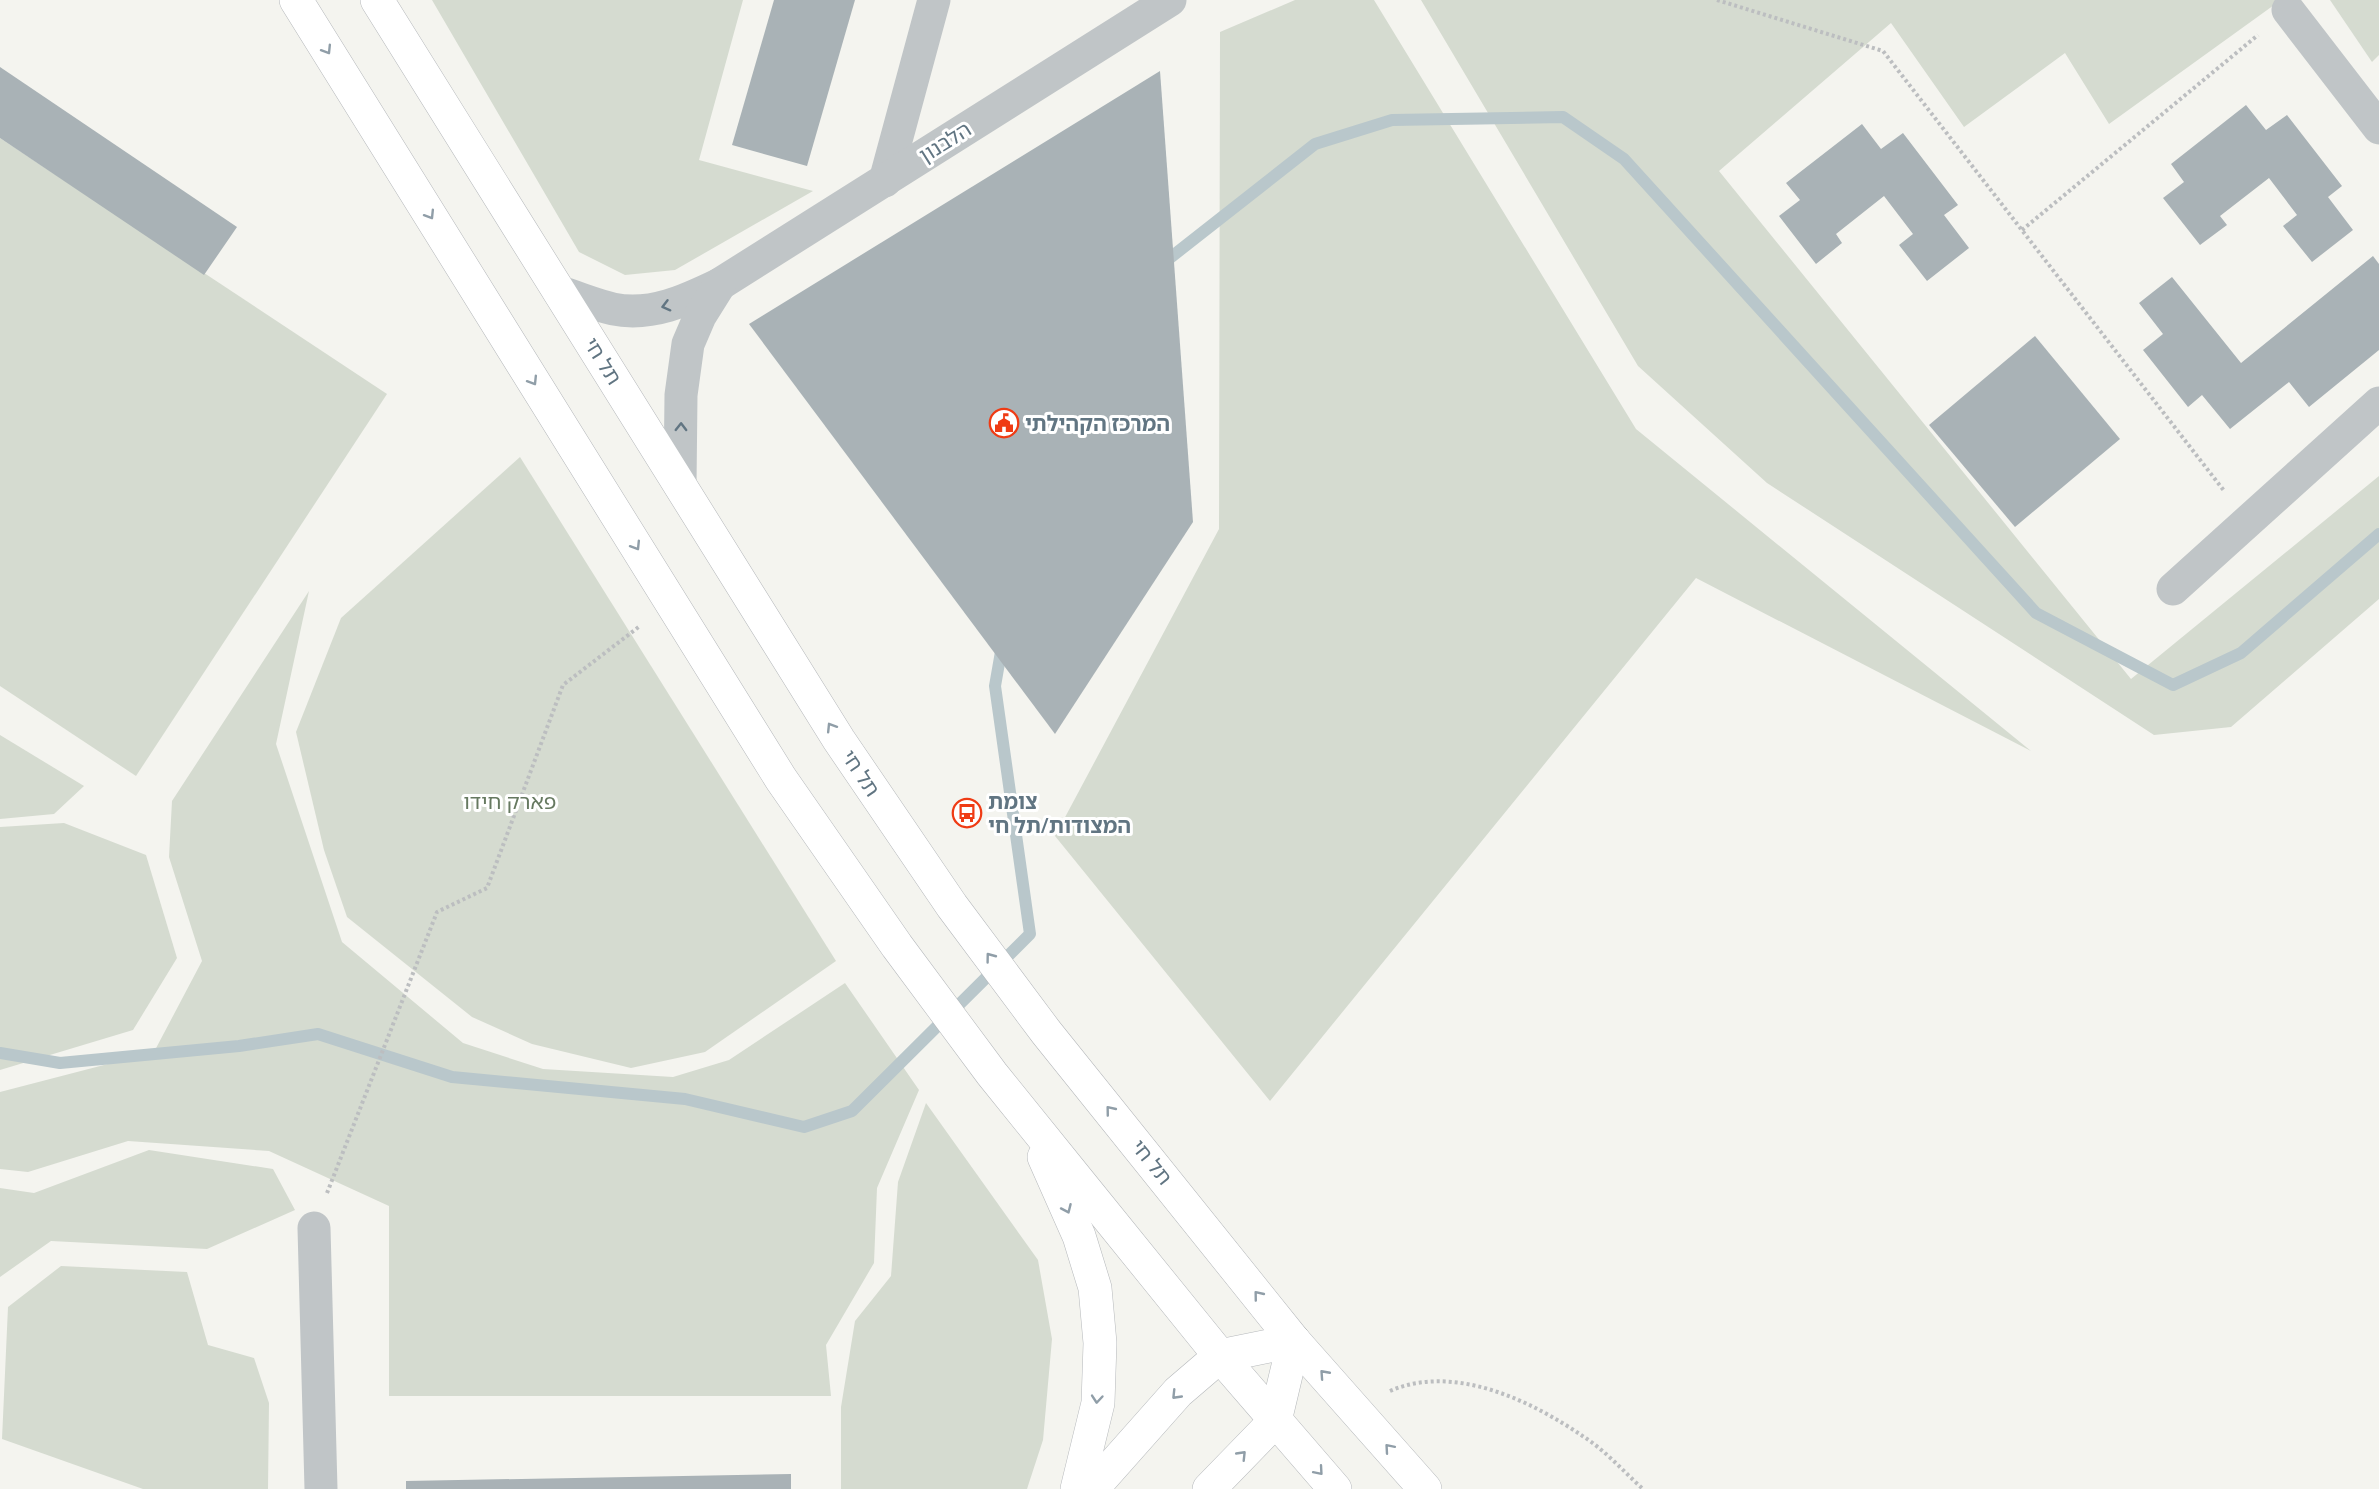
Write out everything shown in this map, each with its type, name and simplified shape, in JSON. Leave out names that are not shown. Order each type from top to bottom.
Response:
[{"type":"highway","points":[[296,0],[782,779],[883,927],[992,1074],[1220,1356],[1335,1489]]},
{"type":"highway","name":"תל חי","points":[[377,0],[839,740],[952,906],[1046,1032],[1294,1341],[1425,1489]]},
{"type":"highway","points":[[1027,1117],[1078,1236],[1095,1288],[1100,1343],[1098,1402],[1077,1489]]},
{"type":"highway","points":[[1092,1489],[1178,1392],[1220,1356],[1294,1341],[1275,1421],[1209,1489]]},
{"type":"street","points":[[885,181],[934,0]]},
{"type":"street","name":"הלבנון","points":[[559,292],[614,309],[645,311],[686,300],[720,284],[1170,0]]},
{"type":"street","points":[[2288,10],[2377,122]]},
{"type":"street","name":"הלבנון","points":[[680,485],[681,395],[688,344],[700,316],[720,284]]},
{"type":"street","points":[[2173,589],[2379,403]]},
{"type":"street","points":[[314,1228],[321,1489]]},
{"type":"path","points":[[1718,0],[1883,51],[2248,521]]},
{"type":"path","points":[[2022,230],[2288,10]]},
{"type":"path","points":[[314,1228],[437,912],[487,888],[563,685],[671,602]]},
{"type":"path","points":[[1354,1407],[1395,1389],[1415,1385],[1434,1382],[1473,1384],[1521,1400],[1586,1438],[1643,1489]]},
{"type":"green space","points":[[432,0],[743,0],[699,160],[813,191],[675,270],[625,275],[579,252]]},
{"type":"green space","points":[[1295,0],[1374,0],[1636,429],[2031,751],[1696,578],[1270,1101],[1055,836],[1219,529],[1220,32]]},
{"type":"green space","points":[[1421,0],[2281,0],[2109,124],[2065,53],[1964,127],[1891,23],[1719,171],[2131,679],[2379,476],[2379,599],[2231,727],[2154,735],[1767,483],[1638,366]]},
{"type":"green space","points":[[2330,0],[2379,0],[2379,55],[2372,62]]},
{"type":"green space","points":[[0,138],[387,394],[136,776],[0,686]]},
{"type":"green space","name":"פארק חידו","points":[[520,457],[836,961],[705,1052],[631,1068],[532,1044],[472,1017],[347,917],[324,850],[296,732],[341,618]]},
{"type":"green space","points":[[309,591],[276,744],[342,942],[463,1043],[543,1069],[673,1077],[729,1060],[845,983],[919,1090],[877,1188],[874,1263],[826,1345],[831,1396],[389,1396],[389,1206],[269,1151],[128,1141],[28,1172],[0,1169],[0,1092],[154,1052],[202,961],[169,857],[172,801]]},
{"type":"green space","points":[[0,735],[84,786],[54,814],[0,819]]},
{"type":"green space","points":[[64,823],[146,855],[177,958],[133,1030],[0,1070],[0,827]]},
{"type":"green space","points":[[926,1103],[1038,1260],[1052,1339],[1043,1440],[1027,1489],[841,1489],[841,1407],[855,1321],[891,1276],[898,1182]]},
{"type":"green space","points":[[149,1150],[273,1169],[295,1210],[207,1249],[51,1241],[0,1277],[0,1188],[34,1193]]},
{"type":"green space","points":[[61,1266],[187,1272],[208,1345],[254,1358],[269,1403],[268,1489],[143,1489],[2,1439],[8,1307]]},
{"type":"building","points":[[774,0],[855,0],[807,166],[732,145]]},
{"type":"building","points":[[0,67],[237,227],[204,275],[0,138]]},
{"type":"building","name":"המרכז הקהילתי","points":[[1160,71],[1193,522],[1055,734],[749,324]]},
{"type":"building","points":[[2246,105],[2266,130],[2287,115],[2342,186],[2328,197],[2353,230],[2312,262],[2283,226],[2297,215],[2269,178],[2220,216],[2227,225],[2200,245],[2163,198],[2184,182],[2171,164]]},
{"type":"building","points":[[1862,124],[1881,149],[1903,133],[1958,205],[1944,215],[1969,248],[1927,281],[1899,245],[1913,234],[1884,196],[1836,234],[1842,243],[1816,264],[1779,216],[1800,200],[1786,183]]},
{"type":"building","points":[[2373,256],[2379,264],[2379,350],[2309,407],[2289,382],[2230,429],[2202,395],[2188,407],[2143,350],[2163,334],[2139,303],[2172,277],[2241,363]]},
{"type":"building","points":[[2035,336],[2120,439],[2015,527],[1929,425]]},
{"type":"building","points":[[791,1474],[791,1489],[406,1489],[406,1481]]},
{"type":"waterway","points":[[1161,265],[1315,144],[1392,120],[1563,117],[1624,159],[2036,613],[2173,685],[2241,653],[2379,534]]},
{"type":"waterway","points":[[0,1053],[60,1063],[239,1046],[318,1034],[452,1077],[685,1099],[804,1127],[852,1111],[1030,934],[995,686],[1002,646]]},
{"type":"place","name":"המרכז הקהילתי","points":[[1004,423]]},
{"type":"place","name":"צומת המצודות/תל חי","points":[[967,813]]}]
